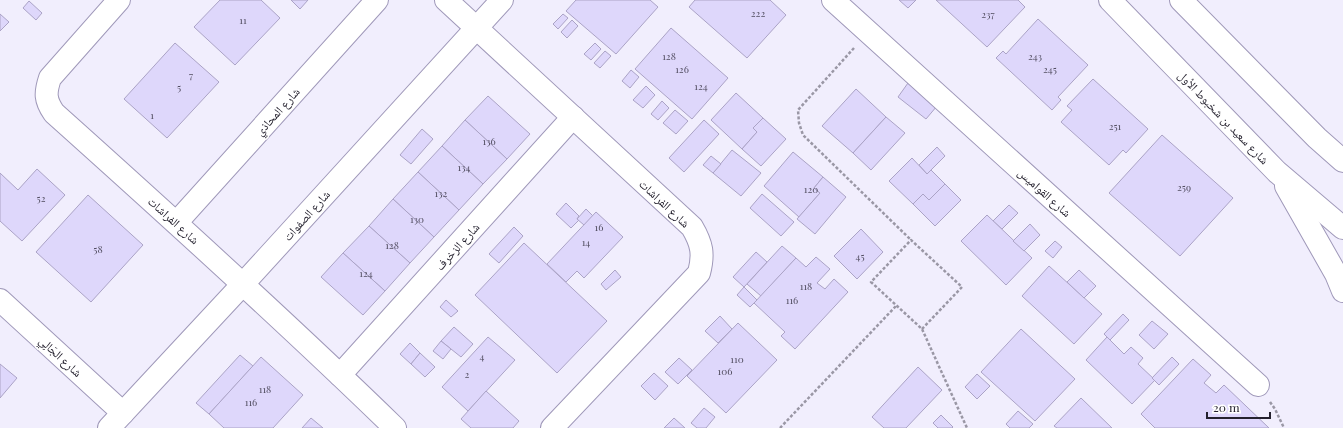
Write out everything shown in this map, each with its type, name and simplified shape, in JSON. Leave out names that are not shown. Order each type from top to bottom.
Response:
[{"type":"street","name":"شارع الفراشات","points":[[120,0],[50,78],[46,87],[48,105],[54,113],[177,222],[395,428]]},
{"type":"street","name":"شارع المحاذي","points":[[177,222],[377,0]]},
{"type":"street","name":"شارع الفراشات","points":[[446,0],[692,227],[698,237],[702,249],[702,261],[699,272],[552,428]]},
{"type":"street","name":"شارع الصفوات","points":[[116,420],[243,284],[502,0]]},
{"type":"street","name":"شارع القواميس","points":[[833,0],[1258,385]]},
{"type":"street","name":"شارع سعيد بن شخبوط الأول","points":[[1110,0],[1277,172],[1343,228]]},
{"type":"street","points":[[1182,0],[1317,138],[1343,161]]},
{"type":"street","name":"شارع الزخرف","points":[[340,375],[573,117]]},
{"type":"street","points":[[1317,138],[1343,152]]},
{"type":"street","points":[[1277,172],[1336,274],[1343,291]]},
{"type":"street","name":"شارع الجَالِي","points":[[0,300],[116,420]]},
{"type":"path","points":[[868,32],[798,110],[799,123],[803,135],[911,240],[962,286],[922,329]]},
{"type":"path","points":[[911,240],[871,282],[922,329],[967,428]]},
{"type":"path","points":[[780,428],[896,306]]},
{"type":"path","points":[[1258,385],[1275,409],[1284,428]]},
{"type":"building","points":[[220,0],[261,0],[280,18],[235,65],[194,27]]},
{"type":"building","points":[[291,0],[308,0],[300,9]]},
{"type":"building","points":[[576,0],[650,0],[658,7],[616,54],[566,11]]},
{"type":"building","points":[[695,0],[770,0],[786,15],[747,58],[689,7]]},
{"type":"building","points":[[899,0],[916,0],[908,8]]},
{"type":"building","points":[[936,0],[1018,0],[1025,7],[987,47]]},
{"type":"building","points":[[29,1],[42,13],[36,20],[23,8]]},
{"type":"building","points":[[0,14],[9,22],[0,31]]},
{"type":"building","points":[[563,14],[568,18],[558,29],[553,24]]},
{"type":"building","points":[[1038,19],[1088,65],[1058,97],[1061,100],[1052,110],[996,58],[1003,51],[1006,54]]},
{"type":"building","points":[[572,20],[578,26],[567,38],[561,32]]},
{"type":"building","points":[[671,28],[728,78],[692,119],[635,69]]},
{"type":"building","points":[[175,43],[219,82],[167,138],[124,99]]},
{"type":"building","points":[[595,43],[601,49],[591,60],[584,54]]},
{"type":"building","points":[[605,51],[611,56],[600,68],[594,63]]},
{"type":"building","points":[[631,70],[639,77],[630,88],[622,81]]},
{"type":"building","points":[[1093,79],[1148,129],[1126,153],[1123,150],[1109,165],[1061,122],[1072,110],[1067,106]]},
{"type":"building","points":[[908,83],[937,106],[926,119],[898,97]]},
{"type":"building","points":[[646,86],[655,95],[643,108],[633,100]]},
{"type":"building","points":[[856,89],[886,117],[853,153],[822,126]]},
{"type":"building","points":[[736,93],[763,118],[753,128],[757,132],[742,149],[711,120]]},
{"type":"building","points":[[488,96],[530,134],[507,159],[465,120]]},
{"type":"building","points":[[662,101],[669,108],[658,120],[651,114]]},
{"type":"building","points":[[675,110],[688,121],[676,134],[663,123]]},
{"type":"building","points":[[886,117],[905,133],[871,170],[853,153]]},
{"type":"building","points":[[763,118],[786,139],[761,166],[742,149],[757,132],[753,128]]},
{"type":"building","points":[[465,120],[507,159],[483,184],[442,146]]},
{"type":"building","points":[[704,120],[719,134],[684,172],[669,158]]},
{"type":"building","points":[[422,129],[433,139],[411,164],[400,155]]},
{"type":"building","points":[[1162,135],[1233,198],[1180,256],[1109,193]]},
{"type":"building","points":[[442,146],[483,184],[459,210],[418,172]]},
{"type":"building","points":[[937,147],[945,156],[927,174],[919,165]]},
{"type":"building","points":[[732,150],[761,173],[741,196],[713,173]]},
{"type":"building","points":[[793,152],[823,177],[814,188],[820,193],[799,217],[764,186]]},
{"type":"building","points":[[711,156],[721,164],[713,173],[703,165]]},
{"type":"building","points":[[912,158],[927,174],[931,170],[945,184],[929,200],[923,194],[913,204],[889,181]]},
{"type":"building","points":[[37,169],[65,195],[22,241],[0,221],[0,173],[18,190]]},
{"type":"building","points":[[418,172],[459,210],[434,237],[393,199]]},
{"type":"building","points":[[823,177],[846,197],[815,234],[797,219],[820,193],[814,188]]},
{"type":"building","points":[[945,184],[961,200],[935,226],[913,204],[923,194],[929,200]]},
{"type":"building","points":[[762,194],[794,222],[781,236],[750,208]]},
{"type":"building","points":[[88,195],[143,245],[91,302],[36,252]]},
{"type":"building","points":[[393,199],[434,237],[410,263],[369,226]]},
{"type":"building","points":[[566,203],[579,216],[577,219],[579,220],[571,228],[556,214]]},
{"type":"building","points":[[1009,205],[1018,213],[1002,229],[993,221]]},
{"type":"building","points":[[586,209],[593,216],[584,225],[577,219]]},
{"type":"building","points":[[596,212],[623,237],[584,278],[577,271],[566,282],[547,264]]},
{"type":"building","points":[[987,215],[1032,258],[1006,285],[961,241]]},
{"type":"building","points":[[1030,224],[1040,235],[1024,251],[1013,241]]},
{"type":"building","points":[[369,226],[410,263],[385,291],[343,253]]},
{"type":"building","points":[[514,227],[523,236],[499,263],[489,254]]},
{"type":"building","points":[[861,229],[883,252],[857,279],[834,256]]},
{"type":"building","points":[[1055,241],[1062,247],[1053,258],[1045,251]]},
{"type":"building","points":[[524,243],[607,321],[557,373],[475,295]]},
{"type":"building","points":[[782,246],[796,258],[761,296],[747,284]]},
{"type":"building","points":[[756,252],[767,262],[744,287],[733,277]]},
{"type":"building","points":[[343,253],[385,291],[363,315],[321,277]]},
{"type":"building","points":[[816,257],[830,269],[817,283],[825,289],[834,279],[848,292],[795,349],[781,336],[785,332],[754,303],[796,258],[806,267]]},
{"type":"building","points":[[1049,266],[1102,314],[1074,344],[1022,296]]},
{"type":"building","points":[[615,270],[621,277],[606,290],[601,284]]},
{"type":"building","points":[[1079,270],[1096,286],[1084,298],[1067,282]]},
{"type":"building","points":[[744,287],[757,300],[750,307],[737,295]]},
{"type":"building","points":[[446,300],[458,311],[451,317],[440,307]]},
{"type":"building","points":[[1123,314],[1129,320],[1110,340],[1104,334]]},
{"type":"building","points":[[720,316],[732,329],[718,343],[705,331]]},
{"type":"building","points":[[1152,321],[1168,334],[1154,349],[1139,335]]},
{"type":"building","points":[[738,323],[777,360],[726,413],[687,376]]},
{"type":"building","points":[[454,327],[473,344],[461,357],[441,341]]},
{"type":"building","points":[[1021,329],[1075,379],[1035,421],[981,372]]},
{"type":"building","points":[[488,337],[515,360],[468,411],[442,387]]},
{"type":"building","points":[[1107,337],[1124,354],[1131,347],[1143,358],[1138,364],[1155,380],[1132,404],[1086,360]]},
{"type":"building","points":[[441,341],[451,349],[443,359],[433,351]]},
{"type":"building","points":[[410,343],[420,353],[411,364],[400,354]]},
{"type":"building","points":[[420,353],[435,367],[425,377],[411,364]]},
{"type":"building","points":[[240,355],[253,366],[209,414],[196,403]]},
{"type":"building","points":[[261,357],[303,395],[273,428],[224,428],[209,414]]},
{"type":"building","points":[[1172,357],[1179,364],[1159,385],[1152,378]]},
{"type":"building","points":[[679,358],[692,370],[678,384],[665,372]]},
{"type":"building","points":[[1193,359],[1211,375],[1204,383],[1216,393],[1224,385],[1269,428],[1155,428],[1141,414]]},
{"type":"building","points":[[0,364],[17,378],[0,398]]},
{"type":"building","points":[[918,367],[942,390],[906,428],[884,428],[872,417]]},
{"type":"building","points":[[654,373],[668,386],[655,400],[641,386]]},
{"type":"building","points":[[977,374],[990,386],[977,399],[965,387]]},
{"type":"building","points":[[486,391],[519,421],[513,428],[471,428],[461,419]]},
{"type":"building","points":[[1081,398],[1112,428],[1057,428],[1054,426]]},
{"type":"building","points":[[704,408],[715,417],[706,428],[697,428],[691,423]]},
{"type":"building","points":[[1018,411],[1033,424],[1029,428],[1010,428],[1006,424]]},
{"type":"building","points":[[941,415],[953,427],[952,428],[938,428],[933,423]]},
{"type":"building","points":[[311,418],[323,428],[302,428]]},
{"type":"building","points":[[674,418],[685,428],[664,428]]}]
